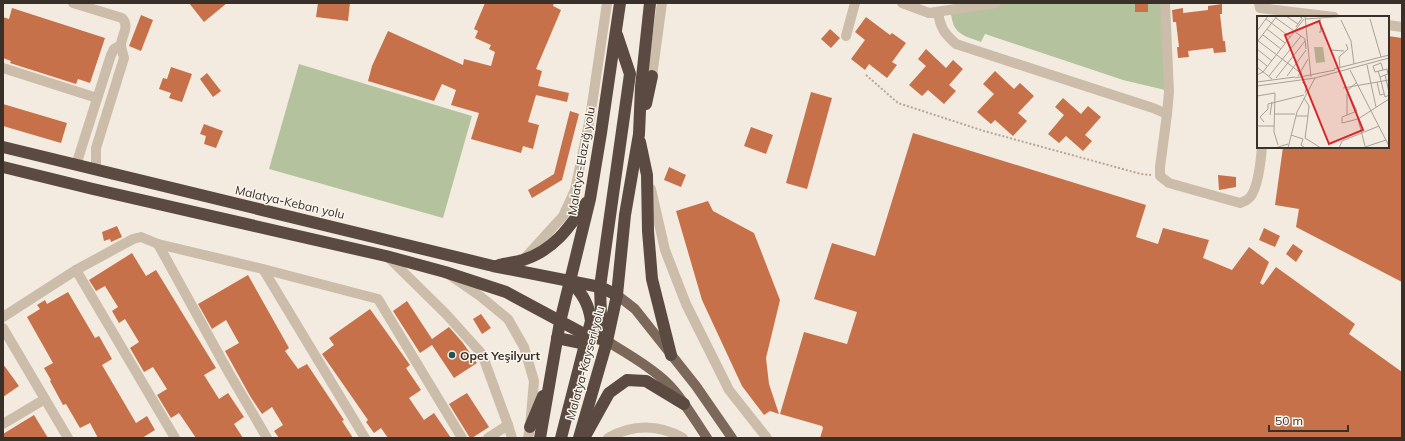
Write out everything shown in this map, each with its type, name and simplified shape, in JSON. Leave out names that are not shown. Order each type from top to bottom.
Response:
[{"type":"highway","name":"Malatya-Elazığ yolu","points":[[550,380],[560,322],[590,199],[620,3]]},
{"type":"highway","points":[[650,3],[641,87],[639,134],[647,175],[648,231],[652,279],[671,355]]},
{"type":"highway","points":[[557,338],[607,341],[601,316],[601,281],[630,74],[616,33]]},
{"type":"highway","points":[[618,295],[625,215],[639,134],[652,76]]},
{"type":"highway","name":"Malatya-Keban yolu","points":[[3,147],[492,266],[570,281],[601,281]]},
{"type":"highway","points":[[3,167],[386,256],[445,272],[506,292],[560,322],[587,340]]},
{"type":"highway","points":[[492,266],[523,260],[541,252],[556,242],[590,199]]},
{"type":"highway","points":[[601,281],[619,278]]},
{"type":"highway","points":[[561,438],[592,321],[590,309],[585,298],[570,281]]},
{"type":"highway","points":[[601,281],[618,295]]},
{"type":"highway","name":"Malatya-Kayseri yolu","points":[[579,438],[607,341],[618,295]]},
{"type":"highway","points":[[529,432],[550,380]]},
{"type":"highway","points":[[540,438],[550,380]]},
{"type":"highway","points":[[584,438],[608,393],[627,380],[646,381],[684,404]]},
{"type":"main road","points":[[618,295],[635,309],[696,386],[732,438]]},
{"type":"main road","points":[[607,341],[651,370],[666,382],[684,404],[707,438]]},
{"type":"street","points":[[73,3],[122,18],[126,25],[121,45],[124,58],[96,148],[96,170]]},
{"type":"street","points":[[523,260],[563,216],[575,190],[590,118],[607,3]]},
{"type":"street","points":[[652,76],[662,3]]},
{"type":"street","points":[[846,36],[855,3]]},
{"type":"street","points":[[902,3],[929,13],[938,13],[940,26],[956,44],[1153,108],[1166,114]]},
{"type":"street","points":[[929,13],[996,3]]},
{"type":"street","points":[[1165,3],[1169,92],[1160,176],[1169,182],[1240,203],[1249,199],[1258,180],[1262,148]]},
{"type":"street","points":[[1260,9],[1325,16]]},
{"type":"street","points":[[1389,25],[1402,27]]},
{"type":"street","points":[[76,165],[111,55],[114,49],[121,45]]},
{"type":"street","points":[[3,68],[97,98]]},
{"type":"street","points":[[647,175],[665,250],[686,304],[729,390],[767,438]]},
{"type":"street","points":[[3,317],[76,270],[132,238],[141,238],[158,244],[263,269],[378,299],[462,438]]},
{"type":"street","points":[[158,244],[229,373],[267,438]]},
{"type":"street","points":[[386,256],[446,314],[482,354],[512,438]]},
{"type":"street","points":[[263,269],[364,438]]},
{"type":"street","points":[[76,270],[174,438]]},
{"type":"street","points":[[445,272],[480,296],[508,319],[524,347],[534,381],[529,432]]},
{"type":"street","points":[[3,328],[68,438]]},
{"type":"street","points":[[3,424],[45,399]]},
{"type":"street","points":[[488,438],[508,425]]},
{"type":"street","points":[[608,438],[620,432],[639,427],[659,428],[683,438]]},
{"type":"path","points":[[866,74],[898,103],[909,107],[984,131],[1141,174],[1160,176]]},
{"type":"green space","points":[[984,3],[1161,3],[1165,90],[1123,80],[985,34],[981,42],[956,30],[951,13]]},
{"type":"green space","points":[[299,64],[472,116],[443,218],[269,169]]},
{"type":"building","points":[[189,3],[227,3],[204,22]]},
{"type":"building","points":[[318,3],[350,3],[348,21],[316,17]]},
{"type":"building","points":[[485,3],[554,3],[553,6],[561,10],[536,69],[542,71],[538,86],[569,93],[567,102],[536,95],[528,122],[539,125],[533,149],[523,146],[521,153],[471,139],[479,113],[451,105],[456,90],[442,84],[434,101],[368,81],[372,66],[388,31],[463,65],[464,59],[491,66],[495,52],[489,49],[491,45],[475,38],[478,31],[474,29]]},
{"type":"building","points":[[1135,3],[1148,3],[1148,12],[1135,12]]},
{"type":"building","points":[[1222,4],[1222,14],[1220,14],[1223,41],[1225,41],[1226,52],[1214,53],[1213,48],[1188,51],[1189,57],[1178,58],[1177,47],[1179,47],[1176,22],[1173,22],[1172,10],[1183,8],[1183,13],[1208,10],[1208,6]]},
{"type":"building","points":[[12,8],[105,38],[90,83],[78,79],[76,84],[10,63],[11,61],[3,58],[3,17],[9,19]]},
{"type":"building","points":[[141,15],[153,20],[141,51],[129,46]]},
{"type":"building","points":[[866,17],[890,35],[892,33],[906,43],[892,62],[897,65],[887,78],[869,64],[865,70],[851,59],[865,40],[855,32]]},
{"type":"building","points":[[830,29],[840,38],[831,48],[821,39]]},
{"type":"building","points":[[1389,36],[1402,38],[1402,282],[1296,227],[1299,209],[1275,205],[1283,148],[1389,148]]},
{"type":"building","points":[[926,49],[946,68],[953,60],[963,69],[949,85],[956,91],[944,104],[928,90],[922,96],[909,85],[926,66],[918,59]]},
{"type":"building","points":[[171,67],[192,74],[182,102],[169,98],[171,93],[159,89],[163,78],[167,79]]},
{"type":"building","points":[[995,71],[1014,89],[1020,83],[1034,96],[1018,113],[1027,121],[1013,136],[995,120],[991,124],[977,112],[994,94],[983,84]]},
{"type":"building","points":[[207,73],[221,91],[213,97],[200,79]]},
{"type":"building","points":[[811,92],[832,98],[807,189],[786,183]]},
{"type":"building","points":[[1063,98],[1081,114],[1088,106],[1101,117],[1085,135],[1092,141],[1083,151],[1066,136],[1059,143],[1048,134],[1064,115],[1055,107]]},
{"type":"building","points":[[3,104],[67,123],[61,143],[3,126]]},
{"type":"building","points":[[570,111],[579,114],[562,180],[532,198],[528,190],[554,174]]},
{"type":"building","points":[[204,124],[223,131],[216,148],[204,144],[206,136],[200,134]]},
{"type":"building","points":[[751,127],[773,135],[766,154],[744,146]]},
{"type":"building","points":[[913,133],[1146,205],[1136,237],[1158,244],[1163,228],[1209,240],[1203,258],[1232,270],[1249,247],[1269,262],[1260,283],[1263,285],[1276,267],[1355,324],[1349,334],[1402,372],[1402,438],[820,438],[823,428],[822,426],[780,414],[804,332],[847,344],[857,312],[814,299],[832,243],[875,256]]},
{"type":"building","points":[[669,167],[686,175],[681,187],[664,180]]},
{"type":"building","points":[[1218,175],[1236,177],[1236,187],[1219,190]]},
{"type":"building","points":[[708,201],[713,211],[754,233],[780,300],[766,358],[769,384],[779,414],[770,411],[764,415],[742,386],[702,300],[676,211]]},
{"type":"building","points":[[117,226],[122,237],[111,242],[110,239],[104,241],[102,232]]},
{"type":"building","points":[[1264,228],[1280,236],[1275,247],[1259,240]]},
{"type":"building","points":[[1293,244],[1303,251],[1296,262],[1286,254]]},
{"type":"building","points":[[132,253],[146,276],[156,270],[216,368],[204,375],[219,399],[228,393],[244,417],[234,424],[243,438],[196,438],[179,413],[171,418],[157,395],[167,389],[153,367],[144,372],[130,348],[139,342],[125,319],[119,323],[112,311],[118,307],[105,286],[96,291],[89,280]]},
{"type":"building","points":[[248,275],[289,348],[285,351],[298,369],[307,364],[344,420],[342,421],[353,438],[279,438],[274,431],[283,425],[272,407],[262,414],[250,396],[225,351],[239,343],[226,320],[212,329],[198,304]]},
{"type":"building","points":[[68,292],[95,338],[99,336],[112,359],[102,365],[136,423],[147,416],[155,430],[142,438],[98,438],[90,423],[80,428],[66,404],[63,405],[50,381],[51,380],[44,368],[53,363],[27,317],[40,309],[37,305],[45,300],[47,304]]},
{"type":"building","points":[[407,301],[432,339],[449,327],[463,343],[477,363],[454,378],[432,345],[420,353],[393,311]]},
{"type":"building","points":[[370,309],[410,365],[406,368],[421,390],[409,398],[424,420],[434,413],[451,438],[388,438],[381,428],[374,433],[366,422],[368,420],[322,354],[334,345],[329,338]]},
{"type":"building","points":[[481,314],[491,328],[482,334],[473,319]]},
{"type":"building","points":[[3,364],[19,386],[3,397]]},
{"type":"building","points":[[467,393],[489,427],[472,438],[470,438],[449,404]]},
{"type":"building","points":[[34,415],[48,438],[3,438],[3,434]]},
{"type":"place","name":"Opet Yeşilyurt","points":[[452,355]]}]
